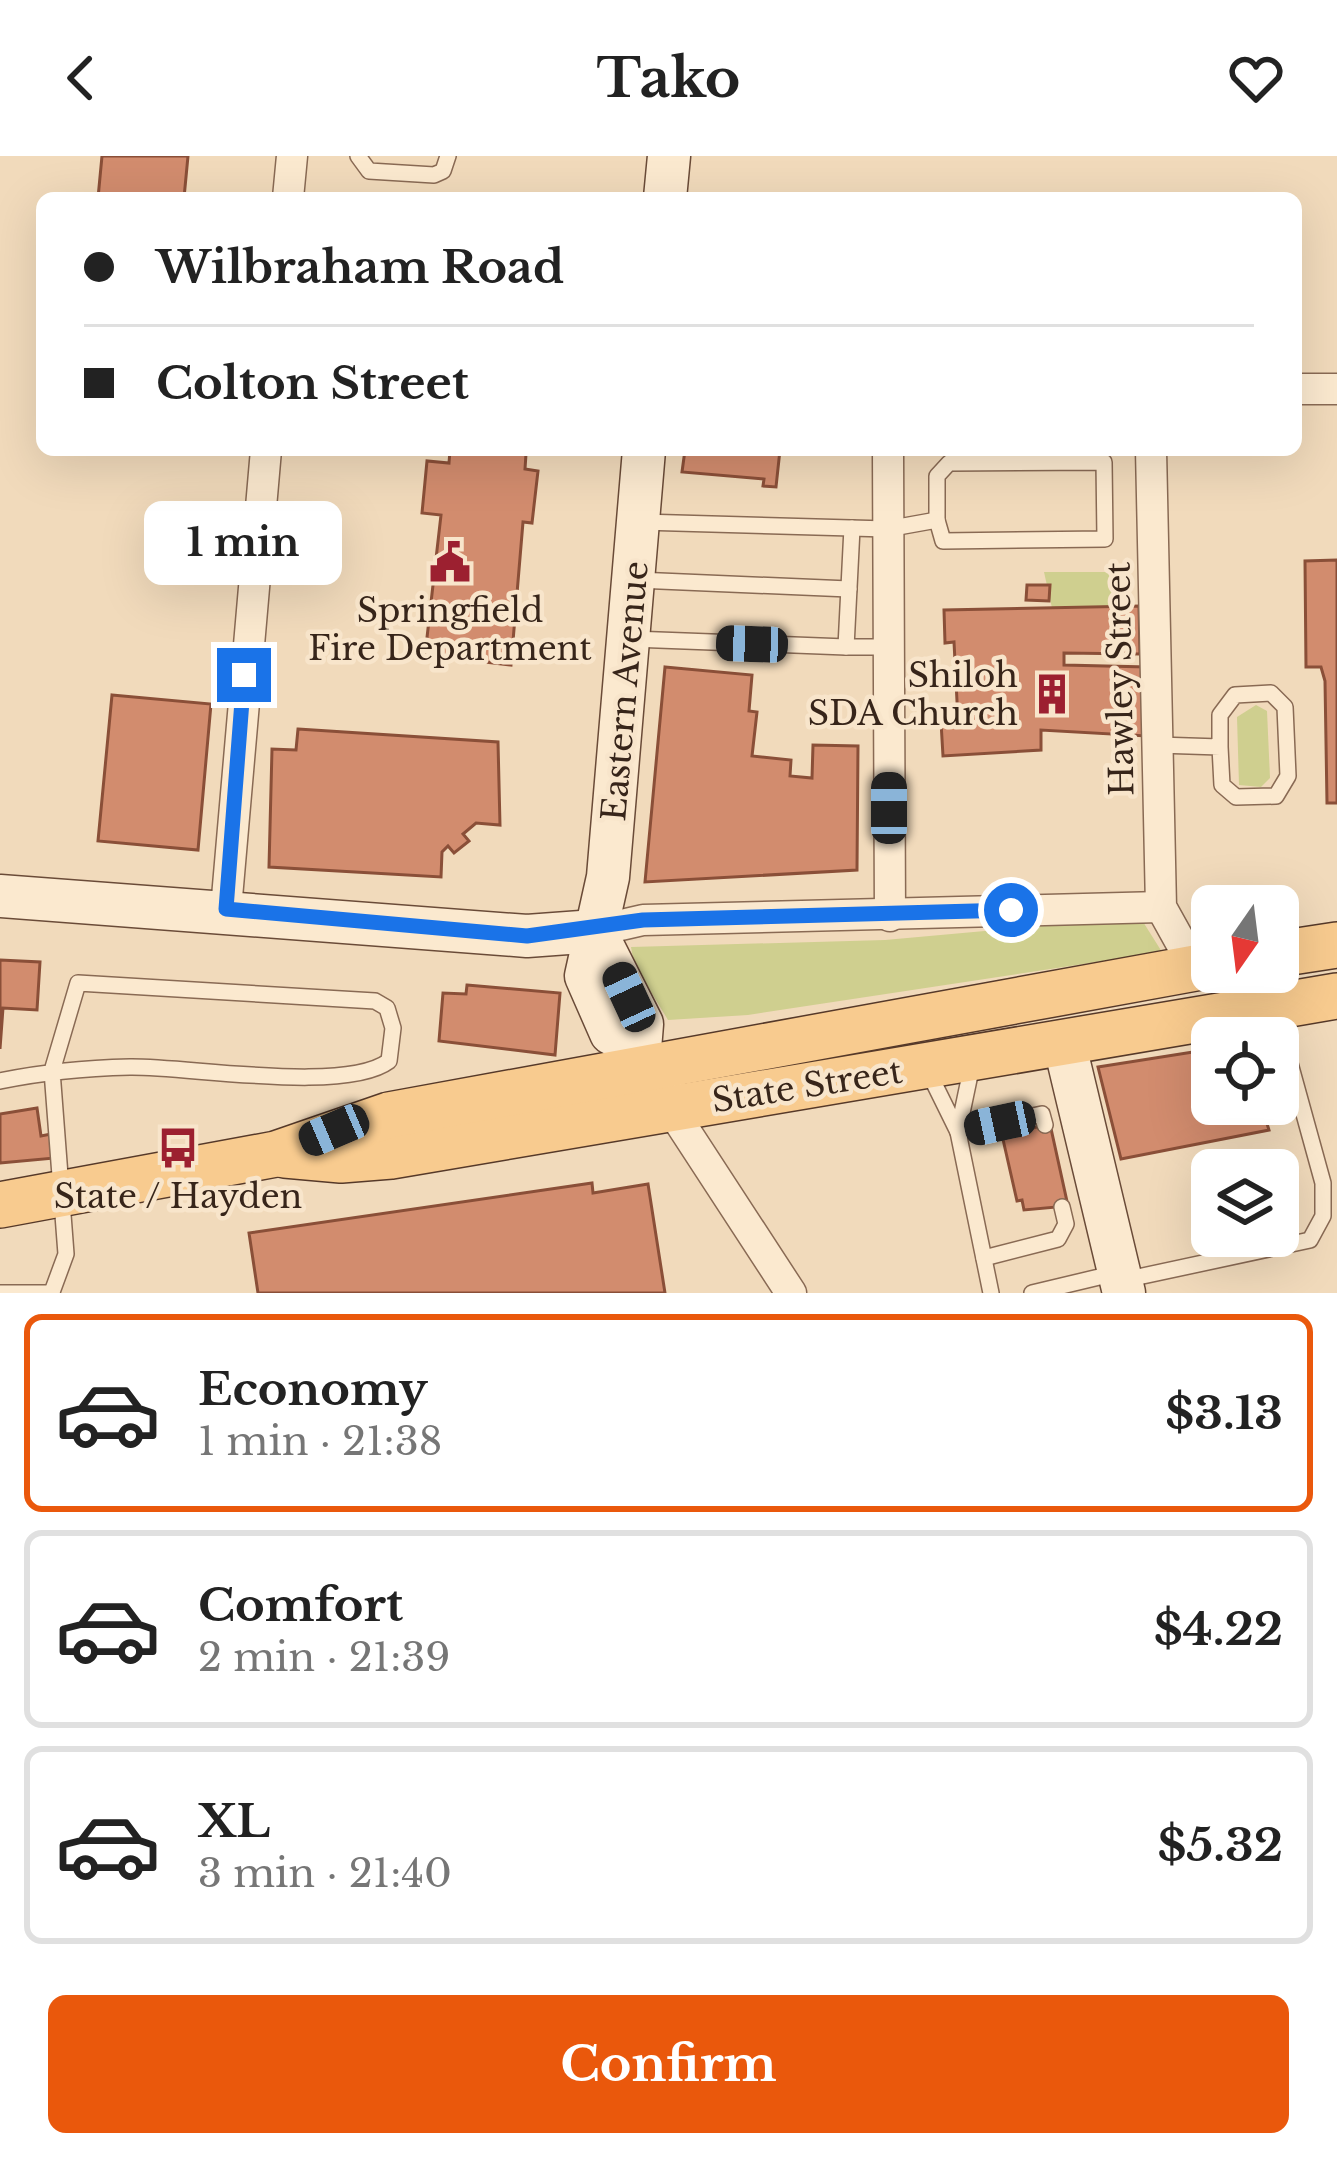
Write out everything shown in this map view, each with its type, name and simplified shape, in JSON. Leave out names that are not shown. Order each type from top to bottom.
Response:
[{"type":"main road","points":[[1299,951],[1337,945]]},
{"type":"main road","name":"State Street","points":[[0,1205],[276,1154],[341,1160],[391,1156],[654,1076],[1191,969]]},
{"type":"main road","name":"State Street","points":[[654,1076],[925,1066],[1337,995]]},
{"type":"street","points":[[289,192],[292,156]]},
{"type":"street","points":[[666,192],[669,156]]},
{"type":"street","points":[[1302,389],[1337,389]]},
{"type":"street","points":[[226,909],[265,456]]},
{"type":"street","name":"Eastern Avenue","points":[[644,456],[637,580],[608,877],[586,976],[611,1033],[654,1076]]},
{"type":"street","points":[[888,456],[890,916]]},
{"type":"street","name":"Hawley Street","points":[[1151,456],[1161,907]]},
{"type":"street","points":[[0,896],[226,909],[527,936],[595,931],[643,920],[1161,907],[1181,944],[1191,951]]},
{"type":"street","points":[[1064,1042],[1121,1282]]},
{"type":"street","points":[[654,1076],[791,1293]]},
{"type":"lane","points":[[358,156],[369,171],[434,176],[443,171],[448,156]]},
{"type":"lane","points":[[1104,462],[1105,539],[944,541],[937,520],[937,476],[950,463],[1104,462]]},
{"type":"lane","points":[[640,522],[887,530],[937,520]]},
{"type":"lane","points":[[846,647],[852,528]]},
{"type":"lane","points":[[225,537],[257,539]]},
{"type":"lane","points":[[637,580],[849,589]]},
{"type":"lane","points":[[632,639],[888,647]]},
{"type":"lane","points":[[1271,693],[1285,707],[1288,776],[1276,796],[1236,797],[1222,784],[1220,747],[1220,715],[1235,695],[1271,693]]},
{"type":"lane","points":[[1158,745],[1220,747]]},
{"type":"lane","points":[[0,1081],[52,1070],[135,1067],[320,1076],[379,1069],[389,1061],[392,1028],[387,1008],[375,1001],[78,983],[52,1070],[66,1254],[52,1292],[0,1293]]},
{"type":"lane","points":[[1031,1293],[1121,1282],[1310,1240],[1323,1216],[1322,1183],[1274,1006]]},
{"type":"lane","points":[[958,1132],[974,1058]]},
{"type":"lane","points":[[925,1066],[958,1132],[991,1293]]},
{"type":"lane","points":[[958,1132],[1042,1114],[1045,1126]]},
{"type":"lane","points":[[984,1258],[1058,1239],[1066,1224],[1062,1208]]},
{"type":"green space","points":[[1044,572],[1126,572],[1128,606],[1052,608]]},
{"type":"green space","points":[[1256,705],[1267,711],[1270,778],[1261,787],[1239,785],[1237,717]]},
{"type":"green space","points":[[1140,917],[1162,952],[748,1015],[668,1020],[634,964],[631,947],[885,940]]},
{"type":"building","points":[[102,156],[188,156],[185,192],[99,192]]},
{"type":"building","points":[[450,456],[526,456],[525,469],[538,471],[532,523],[523,522],[511,665],[425,655],[441,515],[422,513],[427,461],[449,463]]},
{"type":"building","points":[[684,456],[779,456],[776,487],[763,486],[764,479],[682,472]]},
{"type":"building","points":[[1337,560],[1337,803],[1327,803],[1325,681],[1321,667],[1306,667],[1305,561]]},
{"type":"building","points":[[1027,585],[1050,585],[1049,601],[1026,600]]},
{"type":"building","name":"Shiloh SDA Church","points":[[1139,606],[1140,654],[1064,653],[1064,665],[1147,667],[1146,736],[1041,730],[1041,750],[943,756],[941,722],[958,721],[954,642],[945,643],[944,610]]},
{"type":"building","points":[[665,667],[752,675],[749,711],[757,712],[752,756],[791,760],[790,776],[812,778],[813,745],[858,746],[857,870],[645,882]]},
{"type":"building","points":[[112,695],[211,704],[198,850],[98,841]]},
{"type":"building","points":[[298,729],[498,742],[500,825],[476,823],[463,834],[469,841],[454,853],[448,846],[442,852],[441,877],[269,867],[272,749],[296,750]]},
{"type":"building","points":[[0,960],[40,962],[37,1010],[3,1008],[0,1049]]},
{"type":"building","points":[[467,985],[560,993],[555,1055],[439,1041],[443,993],[466,994]]},
{"type":"building","points":[[1191,1052],[1191,1125],[1267,1125],[1269,1130],[1121,1159],[1098,1067]]},
{"type":"building","points":[[37,1108],[41,1136],[51,1134],[55,1158],[0,1163],[0,1114]]},
{"type":"building","points":[[1050,1124],[1068,1206],[1024,1210],[1022,1200],[1017,1201],[1002,1135]]},
{"type":"building","points":[[592,1183],[593,1193],[648,1184],[665,1293],[258,1293],[249,1233]]},
{"type":"place","name":"Springfield Fire Department","points":[[450,562]]},
{"type":"place","name":"Shiloh SDA Church","points":[[1052,694]]},
{"type":"place","name":"State / Hayden","points":[[178,1148]]},
{"type":"route","points":[[244,675],[226,909],[527,936],[595,931],[643,920],[1011,910]]}]
